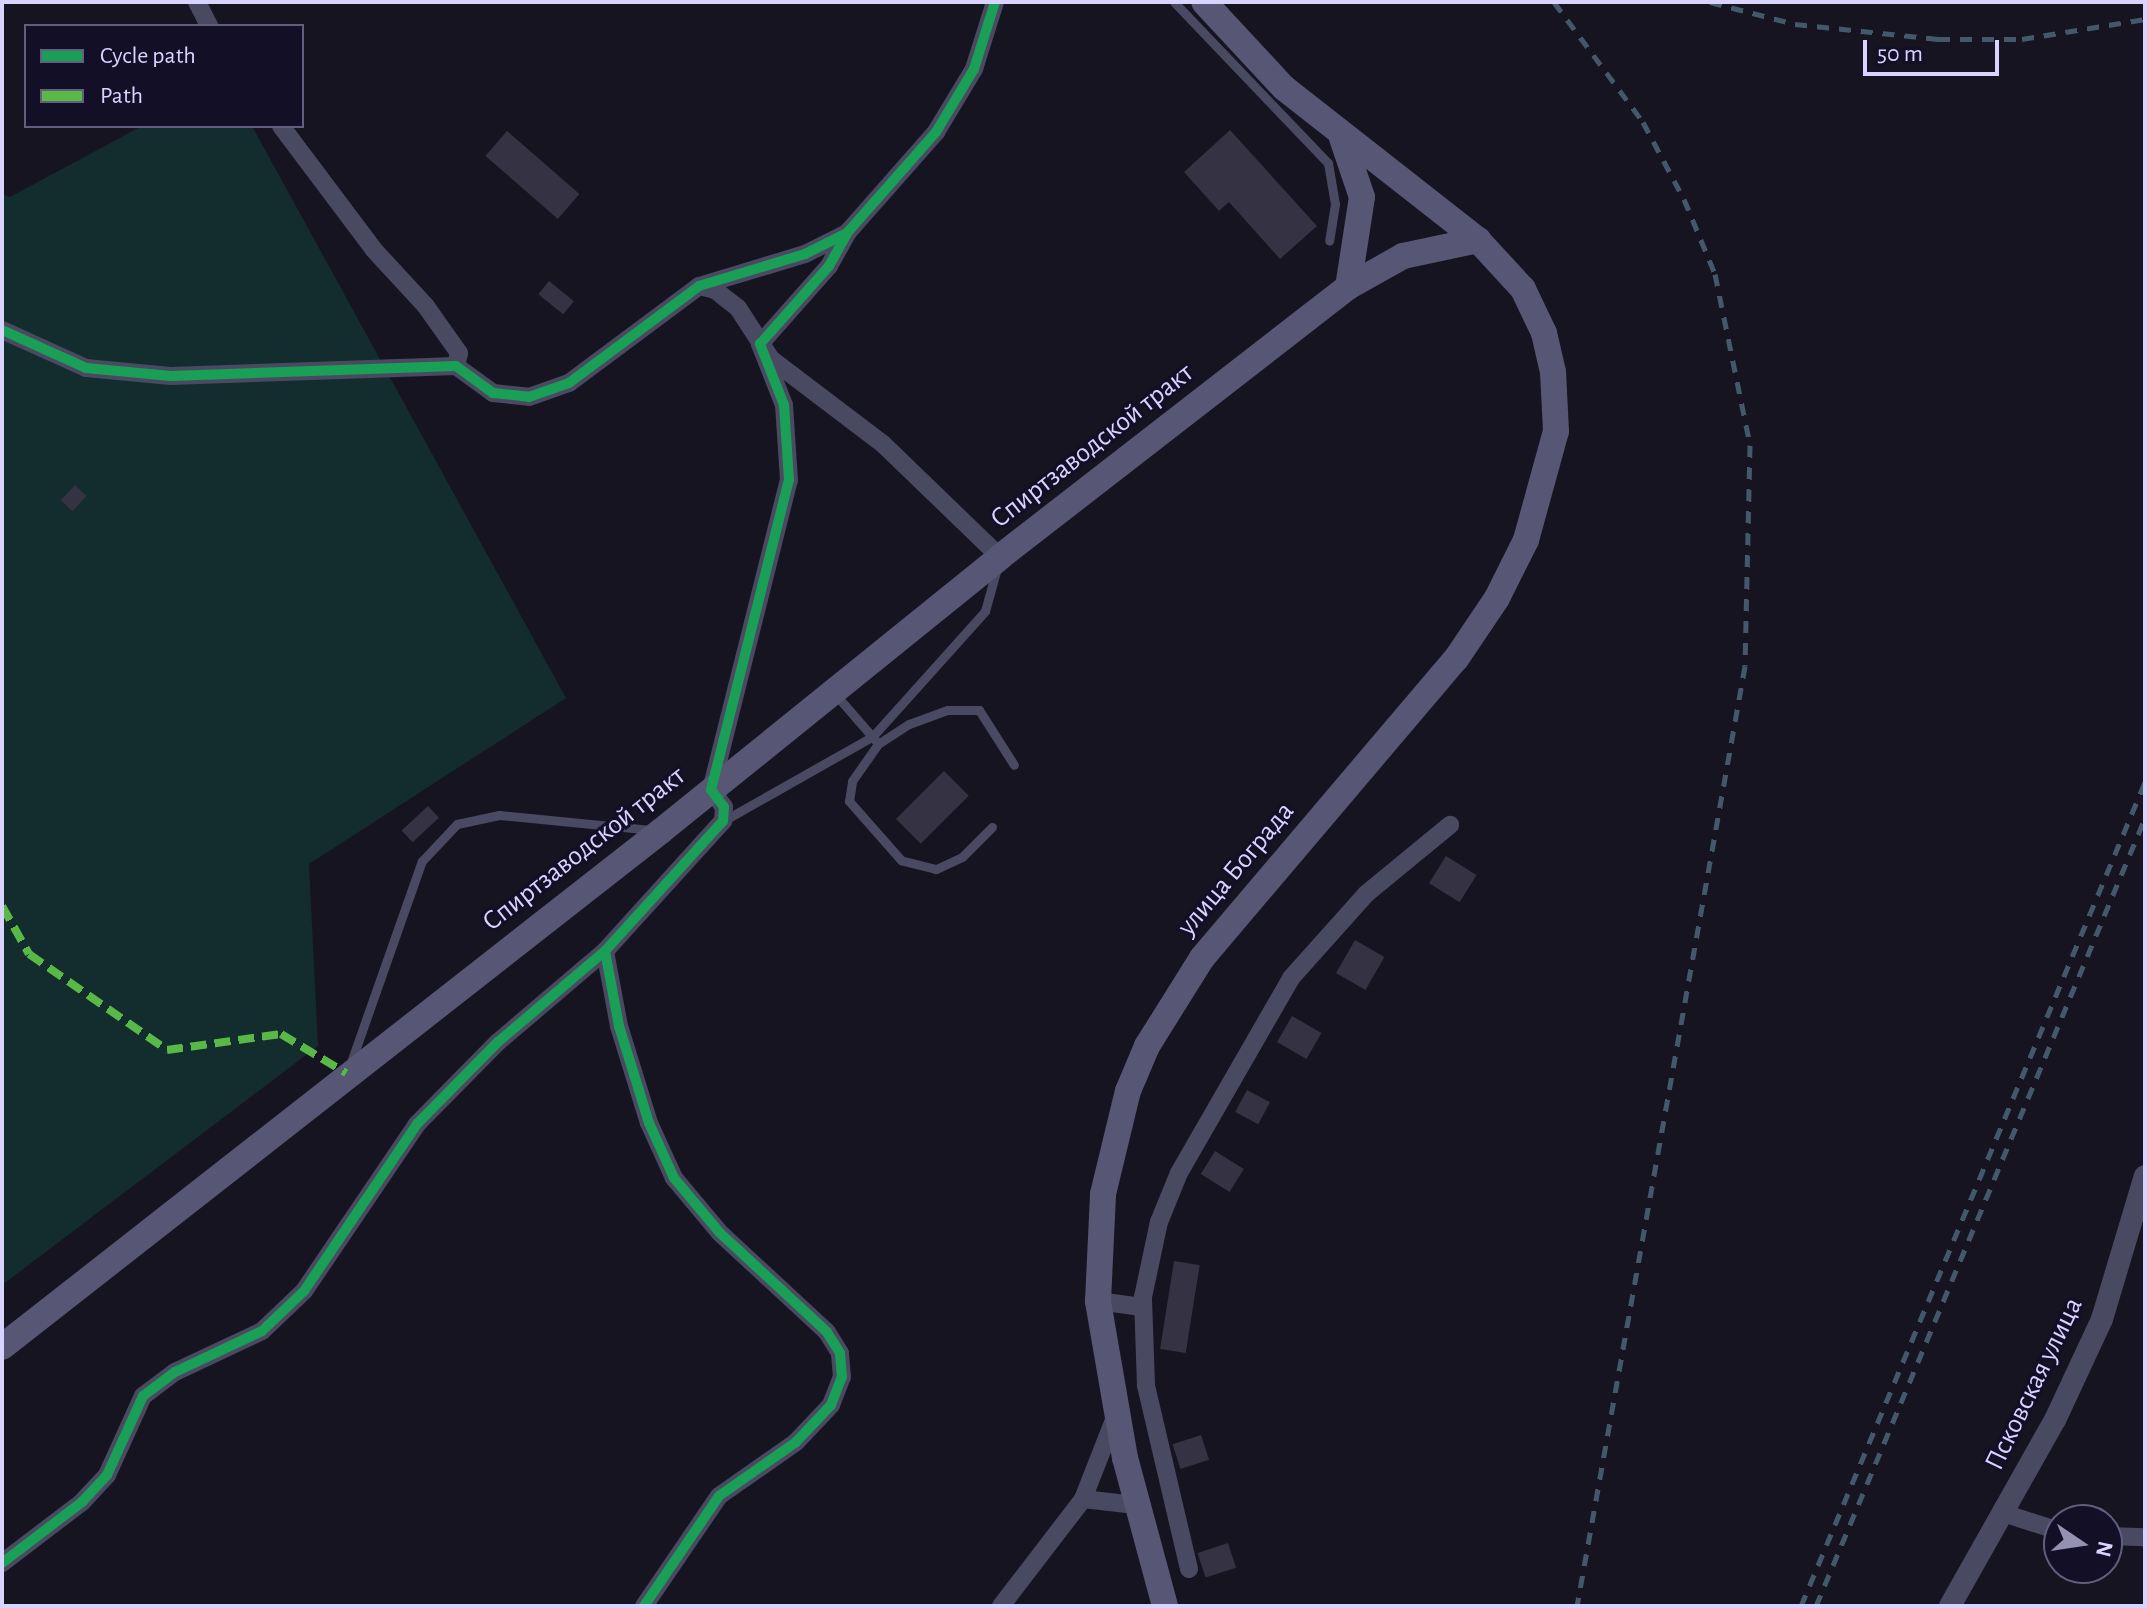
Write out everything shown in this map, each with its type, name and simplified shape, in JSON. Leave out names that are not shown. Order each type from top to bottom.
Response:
[{"type":"main road","name":"улица Бограда","points":[[1165,1606],[1136,1505],[1116,1414],[1098,1301],[1103,1194],[1128,1091],[1147,1046],[1202,958],[1456,659],[1497,598],[1526,540],[1556,431],[1553,372],[1544,333],[1523,289],[1478,240],[1342,138],[1270,90],[1204,2]]},
{"type":"main road","points":[[1342,138],[1362,197],[1348,287]]},
{"type":"main road","name":"Спиртзаводской тракт","points":[[2,1347],[346,1073],[661,831],[1000,557],[1348,287],[1403,256],[1478,240]]},
{"type":"street","points":[[197,2],[208,24]]},
{"type":"street","points":[[760,344],[829,266],[847,233],[936,132],[974,69],[995,2]]},
{"type":"street","points":[[282,128],[374,250],[425,305],[459,353],[456,366]]},
{"type":"street","points":[[2,330],[86,368],[171,376],[456,366],[493,393],[529,397],[569,383],[699,286],[805,254],[847,233]]},
{"type":"street","points":[[2,1563],[82,1502],[107,1475],[143,1396],[175,1372],[262,1331],[304,1291],[417,1124],[498,1042],[605,951],[723,821],[724,807],[711,790],[789,480],[784,405],[760,344],[738,308],[715,290],[699,286]]},
{"type":"street","points":[[760,344],[789,375],[883,444],[1000,557]]},
{"type":"street","points":[[1189,1569],[1146,1385],[1142,1307],[1159,1222],[1179,1173],[1291,978],[1357,903],[1450,825]]},
{"type":"street","points":[[605,951],[619,1026],[649,1123],[674,1178],[720,1233],[827,1332],[840,1353],[842,1377],[831,1405],[796,1442],[719,1496],[644,1606]]},
{"type":"street","name":"Псковская улица","points":[[1950,1606],[2055,1420],[2102,1319],[2145,1176]]},
{"type":"street","points":[[1098,1301],[1142,1307]]},
{"type":"street","points":[[1001,1606],[1083,1499],[1116,1414]]},
{"type":"street","points":[[1083,1499],[1136,1505]]},
{"type":"street","points":[[2003,1513],[2043,1526]]},
{"type":"street","points":[[2123,1536],[2145,1537]]},
{"type":"lane","points":[[1174,2],[1270,90],[1328,163],[1335,204],[1329,241]]},
{"type":"lane","points":[[992,827],[962,857],[936,869],[901,860],[849,801],[852,781],[875,740],[985,611],[1000,557]]},
{"type":"lane","points":[[833,691],[875,740]]},
{"type":"lane","points":[[723,821],[875,740],[947,710],[979,710],[1014,765]]},
{"type":"lane","points":[[346,1073],[422,861],[457,824],[499,815],[661,831]]},
{"type":"green space","points":[[138,128],[253,128],[566,698],[309,864],[318,1046],[2,1285],[2,194],[10,197]]},
{"type":"building","points":[[1230,130],[1317,226],[1280,259],[1229,202],[1219,211],[1184,172]]},
{"type":"building","points":[[507,131],[579,194],[558,219],[485,156]]},
{"type":"building","points":[[549,281],[574,301],[563,314],[538,294]]},
{"type":"building","points":[[75,485],[87,496],[72,511],[61,500]]},
{"type":"building","points":[[944,771],[969,796],[921,844],[896,819]]},
{"type":"building","points":[[428,806],[439,818],[413,842],[402,831]]},
{"type":"building","points":[[1446,856],[1477,875],[1460,902],[1429,883]]},
{"type":"building","points":[[1355,940],[1384,957],[1365,990],[1336,973]]},
{"type":"building","points":[[1292,1016],[1321,1033],[1306,1059],[1277,1042]]},
{"type":"building","points":[[1247,1090],[1270,1102],[1258,1124],[1235,1112]]},
{"type":"building","points":[[1215,1151],[1244,1169],[1230,1192],[1201,1174]]},
{"type":"building","points":[[1174,1261],[1200,1265],[1186,1353],[1160,1349]]},
{"type":"building","points":[[1201,1435],[1209,1460],[1181,1469],[1172,1444]]},
{"type":"building","points":[[1228,1543],[1236,1568],[1206,1578],[1198,1553]]},
{"type":"railway","points":[[1554,2],[1643,122],[1684,199],[1715,274],[1750,445],[1745,666],[1577,1606]]},
{"type":"railway","points":[[1710,2],[1795,24],[1938,39],[2022,39],[2145,19]]},
{"type":"railway","points":[[1801,1606],[2145,782]]},
{"type":"railway","points":[[1816,1606],[2145,818]]},
{"type":"marked path","points":[[2,906],[29,954],[167,1050],[281,1034],[346,1073]]},
{"type":"cycle path","points":[[644,1606],[719,1496],[796,1442],[831,1405],[842,1377],[840,1353],[827,1332],[720,1233],[674,1178],[649,1123],[619,1026],[605,951],[723,821],[724,807],[711,790],[789,480],[784,405],[760,344],[829,266],[847,233],[936,132],[974,69],[995,2]]},
{"type":"cycle path","points":[[2,330],[86,368],[171,376],[456,366],[493,393],[529,397],[569,383],[699,286],[805,254],[847,233]]},
{"type":"cycle path","points":[[2,1563],[82,1502],[107,1475],[143,1396],[175,1372],[262,1331],[304,1291],[417,1124],[498,1042],[605,951]]}]
